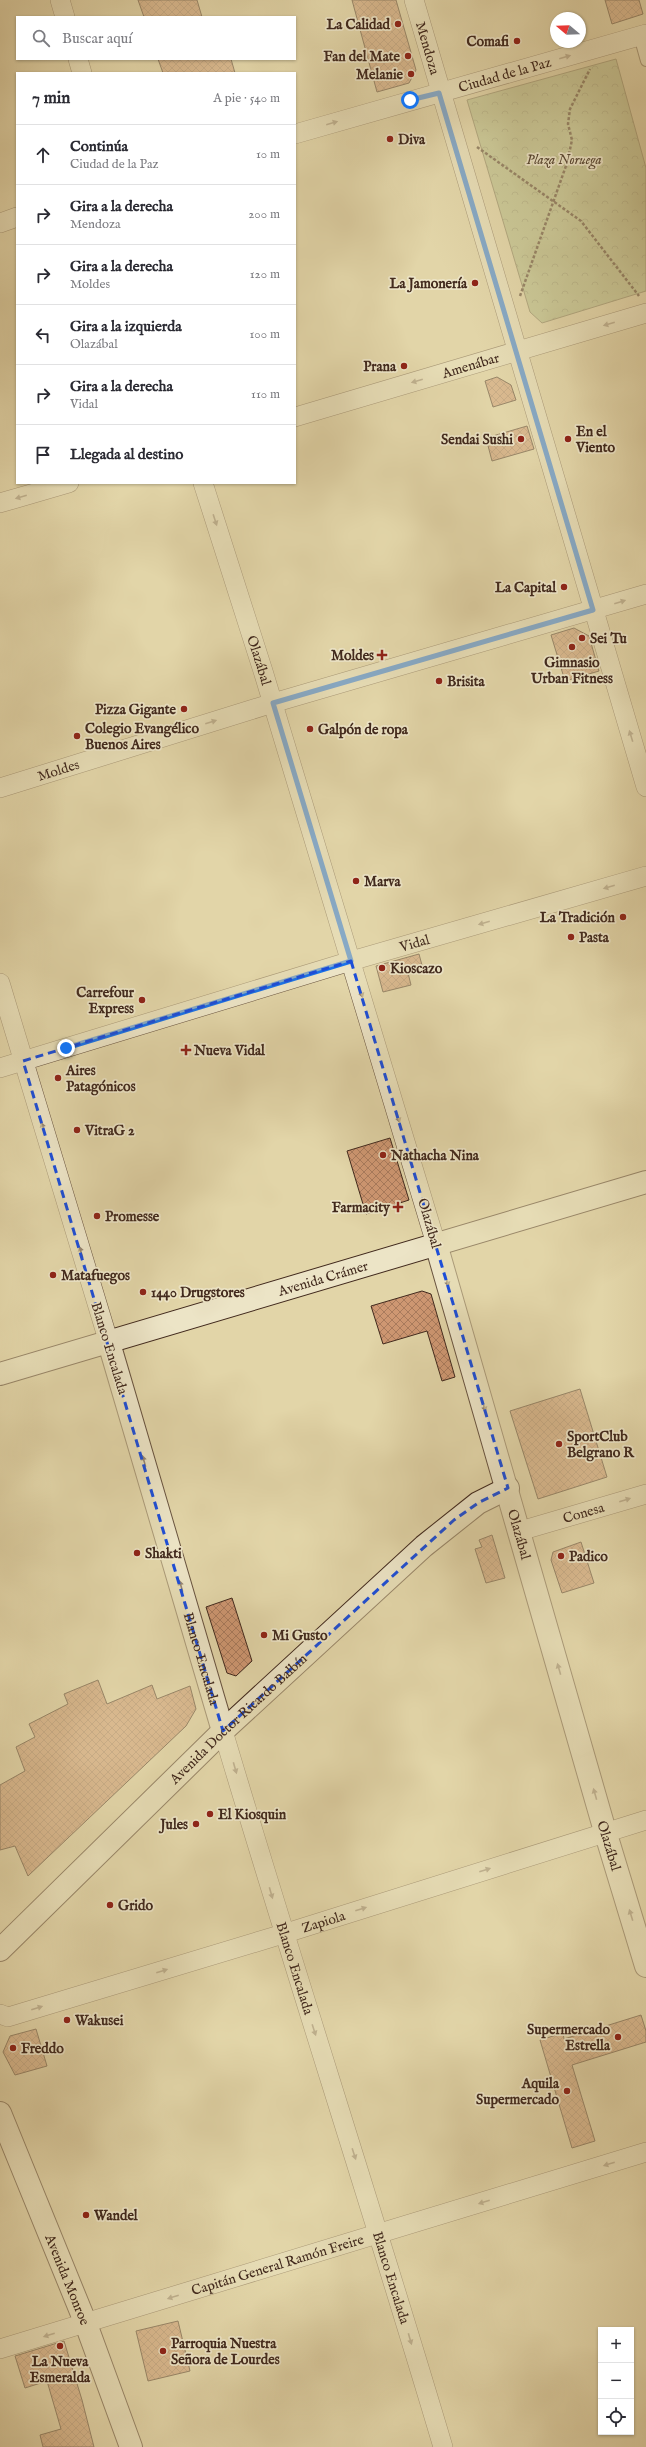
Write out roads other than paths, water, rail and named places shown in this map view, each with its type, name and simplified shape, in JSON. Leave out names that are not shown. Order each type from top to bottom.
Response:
[{"type":"main road","name":"Avenida Crámer","points":[[0,1374],[109,1343],[646,1182]]},
{"type":"main road","name":"Olazábal","points":[[436,1244],[508,1488],[605,1832],[646,1966]]},
{"type":"main road","name":"Blanco Encalada","points":[[109,1343],[224,1731]]},
{"type":"main road","name":"Avenida Doctor Ricardo Balbín","points":[[0,1950],[224,1731],[454,1520],[478,1503],[508,1488]]},
{"type":"main road","name":"Avenida Monroe","points":[[0,2113],[86,2324],[131,2447]]},
{"type":"street","points":[[60,0],[65,16]]},
{"type":"street","name":"Mendoza","points":[[414,0],[439,93],[646,787]]},
{"type":"street","name":"Ciudad de la Paz","points":[[296,134],[642,35]]},
{"type":"street","points":[[78,60],[82,72]]},
{"type":"street","points":[[0,222],[16,217]]},
{"type":"street","name":"Amenábar","points":[[296,417],[646,313]]},
{"type":"street","points":[[0,504],[66,484]]},
{"type":"street","name":"Olazábal","points":[[203,484],[273,703],[436,1244]]},
{"type":"street","name":"Moldes","points":[[0,788],[273,703],[646,594]]},
{"type":"street","name":"Vidal","points":[[0,1068],[351,961],[646,876]]},
{"type":"street","name":"Blanco Encalada","points":[[0,983],[109,1343]]},
{"type":"street","name":"Conesa","points":[[520,1531],[646,1494]]},
{"type":"street","name":"Blanco Encalada","points":[[224,1731],[284,1934],[380,2234],[443,2447]]},
{"type":"street","name":"Zapiola","points":[[0,2014],[8,2017],[284,1934],[646,1820]]},
{"type":"street","name":"Capitán General Ramón Freire","points":[[0,2349],[646,2152]]},
{"type":"lane","points":[[642,35],[646,61]]},
{"type":"place","name":"La Calidad","points":[[398,24]]},
{"type":"place","name":"Comafi","points":[[517,41]]},
{"type":"place","name":"Fan del Mate","points":[[408,56]]},
{"type":"place","name":"Melanie","points":[[411,74]]},
{"type":"place","name":"Diva","points":[[390,139]]},
{"type":"place","name":"La Jamonería","points":[[475,283]]},
{"type":"place","name":"Prana","points":[[404,366]]},
{"type":"place","name":"Sendai Sushi","points":[[521,439]]},
{"type":"place","name":"En el Viento","points":[[568,439]]},
{"type":"place","name":"La Capital","points":[[564,587]]},
{"type":"place","name":"Sei Tu","points":[[582,638]]},
{"type":"place","name":"Gimnasio Urban Fitness","points":[[572,647]]},
{"type":"place","name":"Moldes","points":[[382,655]]},
{"type":"place","name":"Brisita","points":[[439,681]]},
{"type":"place","name":"Pizza Gigante","points":[[184,709]]},
{"type":"place","name":"Galpón de ropa","points":[[310,729]]},
{"type":"place","name":"Colegio Evangélico Buenos Aires","points":[[77,736]]},
{"type":"place","name":"Marva","points":[[356,881]]},
{"type":"place","name":"La Tradición","points":[[623,917]]},
{"type":"place","name":"Pasta","points":[[571,937]]},
{"type":"place","name":"Kioscazo","points":[[382,968]]},
{"type":"place","name":"Carrefour Express","points":[[142,1000]]},
{"type":"place","name":"Nueva Vidal","points":[[186,1050]]},
{"type":"place","name":"Aires Patagónicos","points":[[58,1078]]},
{"type":"place","name":"VitraG 2","points":[[77,1130]]},
{"type":"place","name":"Nathacha Nina","points":[[383,1155]]},
{"type":"place","name":"Farmacity","points":[[398,1207]]},
{"type":"place","name":"Promesse","points":[[97,1216]]},
{"type":"place","name":"Matafuegos","points":[[53,1275]]},
{"type":"place","name":"1440 Drugstores","points":[[143,1292]]},
{"type":"place","name":"SportClub Belgrano R","points":[[559,1444]]},
{"type":"place","name":"Shakti","points":[[137,1553]]},
{"type":"place","name":"Padico","points":[[561,1556]]},
{"type":"place","name":"Mi Gusto","points":[[264,1635]]},
{"type":"place","name":"El Kiosquin","points":[[210,1814]]},
{"type":"place","name":"Jules","points":[[196,1824]]},
{"type":"place","name":"Grido","points":[[110,1905]]},
{"type":"place","name":"Wakusei","points":[[67,2020]]},
{"type":"place","name":"Supermercado Estrella","points":[[618,2037]]},
{"type":"place","name":"Freddo","points":[[13,2048]]},
{"type":"place","name":"Aquila Supermercado","points":[[567,2091]]},
{"type":"place","name":"Wandel","points":[[86,2215]]},
{"type":"place","name":"La Nueva Esmeralda","points":[[60,2346]]},
{"type":"place","name":"Parroquia Nuestra Señora de Lourdes","points":[[163,2351]]},
{"type":"park label","name":"Plaza Noruega","points":[[564,159]]}]
